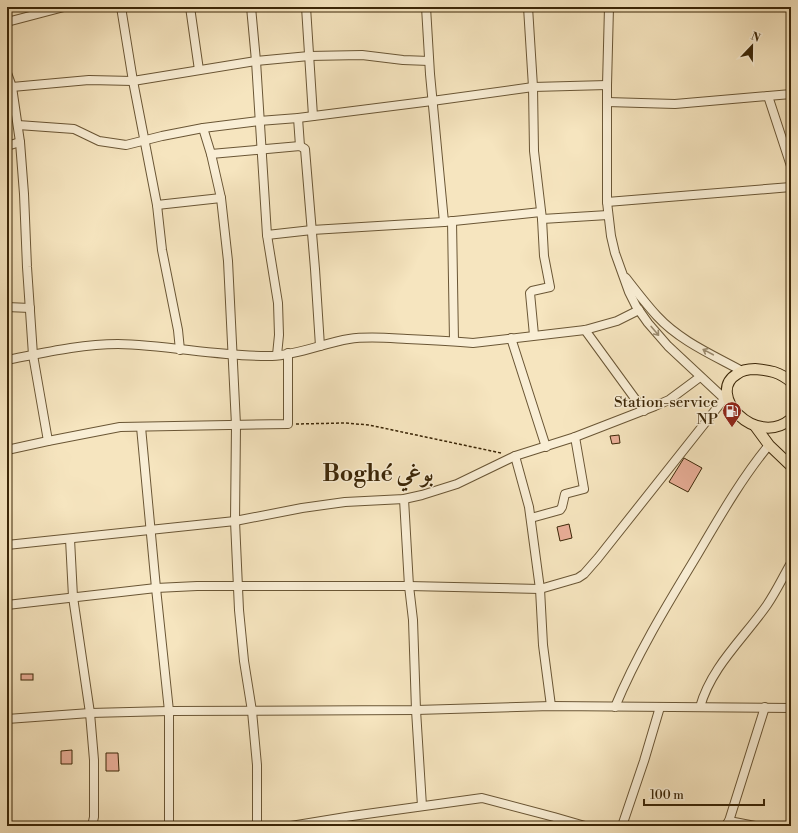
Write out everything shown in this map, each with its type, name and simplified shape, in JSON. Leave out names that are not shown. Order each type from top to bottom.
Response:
[{"type":"main road","points":[[791,371],[775,372],[751,369],[742,371],[735,375],[727,386],[727,401],[739,416],[755,426],[769,445],[791,466]]},
{"type":"main road","points":[[775,372],[791,382]]},
{"type":"main road","points":[[755,426],[774,427],[782,425],[791,418]]},
{"type":"street","points":[[7,22],[64,7]]},
{"type":"street","points":[[121,7],[133,81],[157,205],[162,250],[178,330],[180,350]]},
{"type":"street","points":[[190,7],[199,70]]},
{"type":"street","points":[[251,7],[256,60],[266,235],[278,303],[279,328],[277,355]]},
{"type":"street","points":[[306,7],[313,116]]},
{"type":"street","points":[[426,7],[432,101],[448,222],[454,341]]},
{"type":"street","points":[[528,7],[533,87],[534,151],[542,216],[544,256],[550,287],[532,291],[530,293],[534,335]]},
{"type":"street","points":[[7,605],[156,588],[197,586],[409,586],[540,589],[572,581],[584,574],[727,401],[668,346],[639,310],[629,292],[622,273],[611,236],[607,202],[609,7]]},
{"type":"street","points":[[12,87],[89,80],[133,81],[256,60],[309,56],[362,55],[403,60],[429,61]]},
{"type":"street","points":[[7,73],[12,87],[20,142],[32,355],[48,441]]},
{"type":"street","points":[[18,125],[74,129],[99,141],[126,145],[203,128],[259,121],[298,118],[533,87],[607,85]]},
{"type":"street","points":[[607,102],[675,104],[706,100],[791,94]]},
{"type":"street","points":[[768,96],[791,166]]},
{"type":"street","points":[[298,118],[300,146]]},
{"type":"street","points":[[203,128],[211,154],[221,198],[228,261],[236,425],[235,521],[239,610],[244,661],[252,711],[257,765],[257,826]]},
{"type":"street","points":[[7,146],[20,142]]},
{"type":"street","points":[[211,154],[260,148],[300,146],[305,149],[320,346]]},
{"type":"street","points":[[607,202],[791,187]]},
{"type":"street","points":[[157,205],[221,198]]},
{"type":"street","points":[[266,235],[312,230],[542,216],[608,215]]},
{"type":"street","points":[[622,273],[658,317],[698,347],[742,371]]},
{"type":"street","points":[[7,307],[30,308]]},
{"type":"street","points":[[7,360],[108,344],[232,354],[277,355],[363,337],[473,343],[585,330],[617,321],[639,310]]},
{"type":"street","points":[[585,330],[644,411]]},
{"type":"street","points":[[511,338],[546,447]]},
{"type":"street","points":[[7,450],[111,428],[288,424],[288,353]]},
{"type":"street","points":[[7,545],[235,521],[302,508],[345,502],[404,499],[458,484],[515,456],[546,447],[644,411],[669,400],[700,377]]},
{"type":"street","points":[[142,427],[156,588],[169,711],[169,826]]},
{"type":"street","points":[[531,518],[560,510],[565,494],[584,489],[574,437]]},
{"type":"street","points":[[615,707],[625,684],[667,605],[752,466],[769,445]]},
{"type":"street","points":[[515,456],[531,518],[540,589],[544,645],[551,706]]},
{"type":"street","points":[[404,499],[409,586],[413,620],[416,710],[422,806]]},
{"type":"street","points":[[70,539],[73,597],[90,713],[94,760],[94,817],[92,826]]},
{"type":"street","points":[[700,707],[704,696],[721,665],[767,605],[791,562]]},
{"type":"street","points":[[7,719],[90,713],[169,711],[416,710],[551,706],[791,707]]},
{"type":"street","points":[[622,826],[660,707]]},
{"type":"street","points":[[755,826],[727,823],[765,707]]},
{"type":"street","points":[[291,826],[315,821],[482,798],[554,816],[585,826]]},
{"type":"path","points":[[288,424],[345,423],[369,425],[515,456]]},
{"type":"building","points":[[619,435],[620,443],[612,444],[610,436]]},
{"type":"building","points":[[684,458],[702,468],[688,492],[669,482]]},
{"type":"building","points":[[569,524],[572,538],[560,541],[557,527]]},
{"type":"building","points":[[21,674],[33,674],[33,680],[21,680]]},
{"type":"building","points":[[72,750],[72,764],[61,764],[61,751]]},
{"type":"building","points":[[106,753],[118,753],[119,771],[106,771]]},
{"type":"place","name":"Station-service NP","points":[[732,428]]},
{"type":"district","name":"Boghé بوغي","points":[[378,473]]}]
